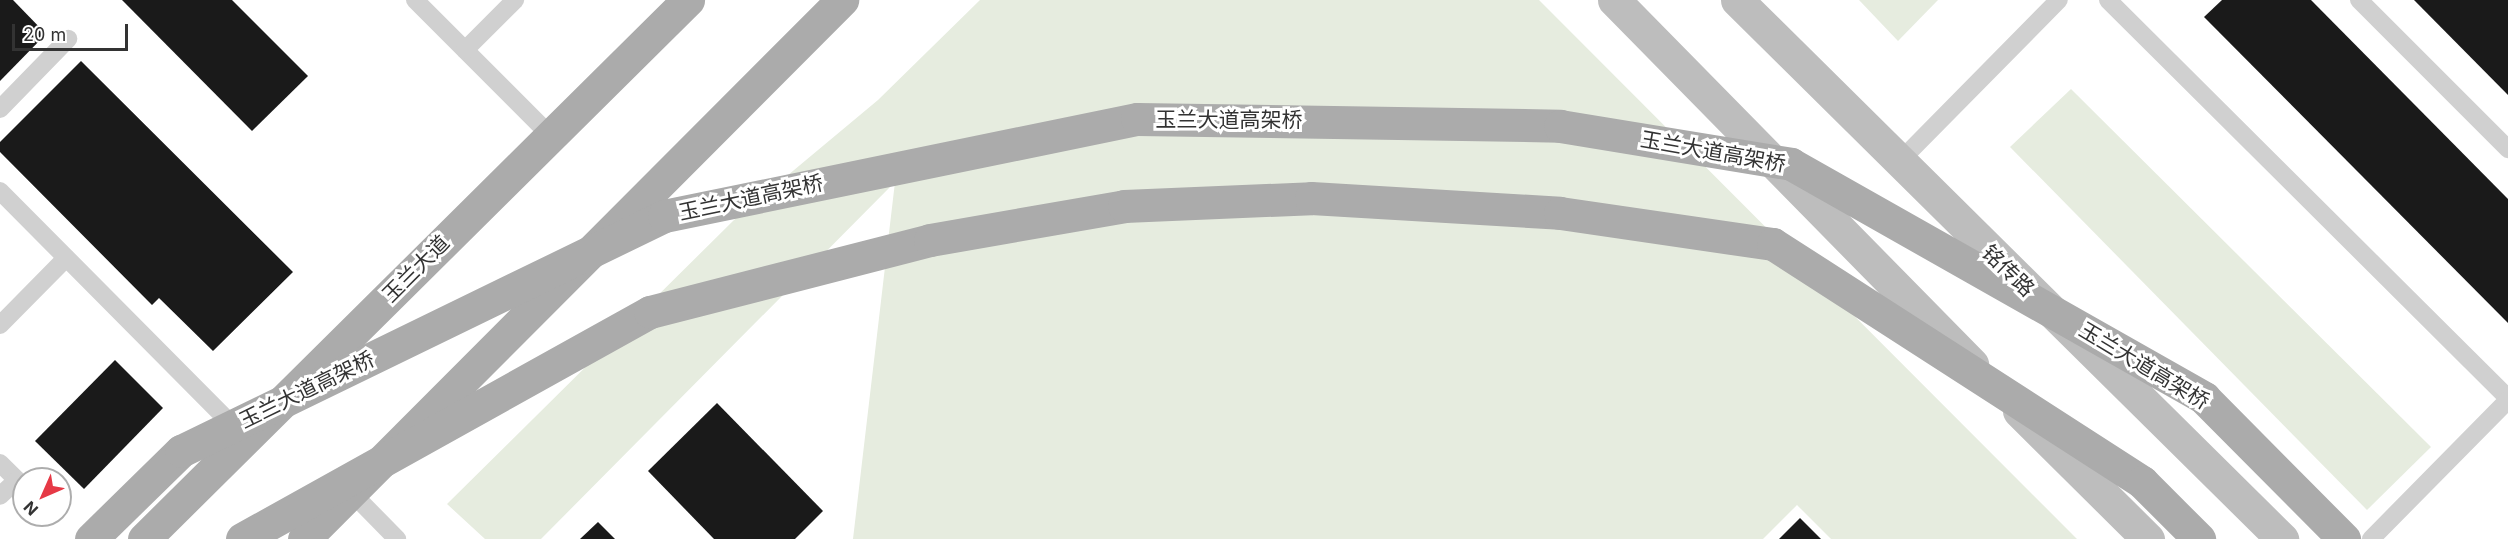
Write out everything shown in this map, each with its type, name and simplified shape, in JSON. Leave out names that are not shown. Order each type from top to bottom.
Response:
[{"type":"main road","name":"玉兰大道","points":[[144,539],[688,0]]},
{"type":"main road","points":[[304,539],[842,0]]},
{"type":"main road","points":[[1614,0],[2148,539]]},
{"type":"main road","name":"铭传路","points":[[1737,0],[1898,163],[2282,539]]},
{"type":"main road","name":"玉兰大道高架桥","points":[[91,539],[181,451],[664,216],[1149,119],[1560,126],[1791,164],[2204,398],[2344,539]]},
{"type":"main road","points":[[242,539],[650,312],[930,240],[1124,206],[1311,198],[1560,213],[1773,244],[2142,482],[2199,539]]},
{"type":"lane","points":[[416,0],[551,136]]},
{"type":"lane","points":[[465,50],[515,0]]},
{"type":"lane","points":[[1898,163],[2060,0]]},
{"type":"lane","points":[[2108,0],[2508,399],[2370,539]]},
{"type":"lane","points":[[2359,0],[2508,150]]},
{"type":"lane","points":[[0,109],[68,39]]},
{"type":"lane","points":[[0,191],[245,438]]},
{"type":"lane","points":[[0,325],[66,258]]},
{"type":"lane","points":[[0,463],[17,480],[0,496]]},
{"type":"lane","points":[[351,492],[397,539]]},
{"type":"shaded area","points":[[980,0],[1539,0],[2077,539],[1831,539],[1797,505],[1763,539],[853,539],[895,182],[541,539],[485,539],[447,504],[734,220],[878,100]]},
{"type":"shaded area","points":[[1859,0],[1938,0],[1898,41]]},
{"type":"shaded area","points":[[2071,89],[2431,447],[2367,510],[2010,147]]},
{"type":"building","points":[[0,0],[13,0],[46,34],[0,81]]},
{"type":"building","points":[[122,0],[232,0],[308,76],[252,131]]},
{"type":"building","points":[[2222,0],[2311,0],[2508,199],[2508,323],[2204,17]]},
{"type":"building","points":[[2414,0],[2508,0],[2508,95]]},
{"type":"building","points":[[81,61],[293,272],[213,351],[159,298],[152,305],[0,152],[0,142]]},
{"type":"building","points":[[115,360],[163,408],[84,489],[72,477],[72,467],[62,467],[35,441]]},
{"type":"building","points":[[717,403],[823,511],[795,539],[714,539],[648,471]]},
{"type":"building","points":[[1800,518],[1821,539],[1779,539]]},
{"type":"building","points":[[598,522],[615,539],[580,539]]}]
